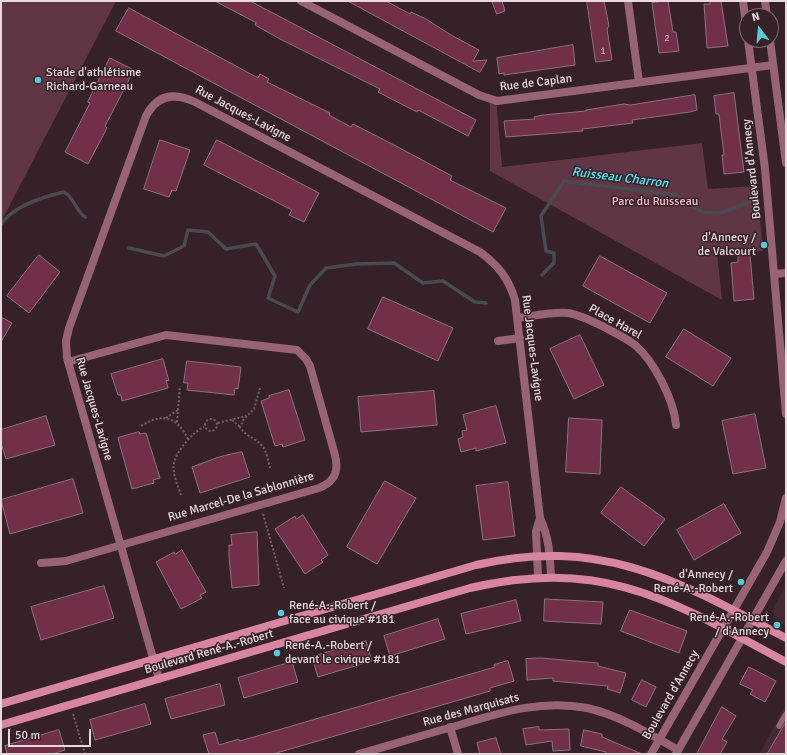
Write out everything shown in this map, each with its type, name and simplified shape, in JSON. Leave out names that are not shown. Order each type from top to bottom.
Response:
[{"type":"street","name":"Rue de Caplan","points":[[301,1],[479,95],[497,101],[773,64]]},
{"type":"street","points":[[628,1],[639,82]]},
{"type":"street","name":"Boulevard d'Annecy","points":[[749,48],[765,169],[786,414]]},
{"type":"street","points":[[771,48],[786,163]]},
{"type":"street","name":"Rue Jacques-Lavigne","points":[[159,679],[68,362],[66,341],[69,328],[146,116],[156,102],[165,97],[173,95],[184,97],[195,102],[480,252],[494,262],[505,276],[515,300],[540,518],[546,530],[550,556],[551,577]]},
{"type":"street","points":[[774,274],[786,273]]},
{"type":"street","name":"Place Harel","points":[[518,318],[561,313],[576,315],[590,320],[632,343],[642,352],[668,392],[674,408],[676,425]]},
{"type":"street","name":"Rue Marcel-De la Sablonnière","points":[[41,563],[66,561],[324,486],[334,477],[337,469],[335,455],[310,366],[300,352],[289,348],[162,335],[68,362]]},
{"type":"street","points":[[498,341],[520,338]]},
{"type":"street","name":"Boulevard d'Annecy","points":[[651,754],[770,547],[784,513],[786,498]]},
{"type":"street","name":"Rue Jacques-Lavigne","points":[[538,577],[536,531],[540,518]]},
{"type":"street","name":"Boulevard René-A.-Robert","points":[[1,704],[476,565],[507,559],[536,556],[602,560],[644,570],[680,583],[786,638]]},
{"type":"street","points":[[677,752],[786,561]]},
{"type":"street","name":"Boulevard René-A.-Robert","points":[[1,725],[470,588],[497,582],[538,577],[601,581],[643,591],[677,604],[786,662]]},
{"type":"street","name":"Rue des Marquisats","points":[[359,754],[513,710],[537,706],[566,706],[588,709],[607,714],[660,740],[677,752]]},
{"type":"street","points":[[450,727],[458,754]]},
{"type":"lane","points":[[779,726],[786,714]]},
{"type":"path","points":[[177,422],[180,386]]},
{"type":"path","points":[[240,427],[257,404],[260,388]]},
{"type":"path","points":[[141,426],[149,421],[166,418],[178,410]]},
{"type":"path","points":[[204,427],[210,431],[214,431],[218,423],[247,416]]},
{"type":"path","points":[[166,418],[177,422],[188,439]]},
{"type":"path","points":[[204,427],[205,421],[208,419],[215,419],[218,423]]},
{"type":"path","points":[[232,419],[248,437],[261,444],[265,449],[270,468]]},
{"type":"path","points":[[181,495],[174,471],[174,463],[188,439],[204,427]]},
{"type":"path","points":[[260,505],[284,588]]},
{"type":"path","points":[[73,713],[85,754]]},
{"type":"shaded area","points":[[786,585],[786,626],[775,620],[773,608]]},
{"type":"shaded area","points":[[786,705],[786,754],[759,754]]},
{"type":"green space","name":"Stade d'athlétisme Richard-Garneau","points":[[1,1],[116,1],[1,222]]},
{"type":"green space","name":"Parc du Ruisseau","points":[[496,97],[502,167],[702,143],[708,189],[757,186],[763,251],[717,254],[722,300],[490,171],[490,98]]},
{"type":"building","points":[[215,1],[250,1],[476,120],[468,136],[418,110],[417,112],[378,92],[380,89],[280,39],[255,25],[256,23]]},
{"type":"building","points":[[348,1],[386,1],[410,14],[411,12],[426,19],[479,50],[473,61],[487,60],[480,72]]},
{"type":"building","points":[[492,1],[502,1],[505,11],[497,14]]},
{"type":"building","points":[[587,1],[604,1],[609,26],[607,29],[612,60],[596,62]]},
{"type":"building","points":[[668,1],[673,32],[676,32],[679,51],[659,53],[652,3]]},
{"type":"building","points":[[710,1],[721,1],[728,46],[707,48],[704,4],[710,4]]},
{"type":"building","points":[[129,8],[258,78],[260,74],[269,79],[267,82],[330,113],[329,115],[351,127],[353,124],[394,145],[452,176],[450,180],[506,208],[493,232],[116,31]]},
{"type":"building","points":[[573,45],[575,65],[504,75],[504,73],[499,74],[497,58]]},
{"type":"building","points":[[110,58],[134,70],[105,126],[107,128],[88,164],[65,152],[90,103],[88,102]]},
{"type":"building","points":[[734,93],[744,172],[724,174],[722,155],[724,155],[719,114],[716,114],[714,96]]},
{"type":"building","points":[[695,95],[697,110],[690,112],[632,120],[633,123],[582,129],[583,131],[506,137],[504,121],[535,119],[534,117],[543,115],[586,111],[624,104],[630,105]]},
{"type":"building","points":[[160,140],[190,150],[176,191],[172,190],[169,197],[144,189]]},
{"type":"building","points":[[217,140],[319,193],[304,222],[289,215],[292,210],[204,165]]},
{"type":"building","points":[[39,255],[60,272],[29,313],[7,296]]},
{"type":"building","points":[[750,255],[754,299],[734,301],[731,263],[738,262],[738,256]]},
{"type":"building","points":[[600,256],[667,293],[650,323],[583,286]]},
{"type":"building","points":[[383,297],[453,328],[438,361],[368,329]]},
{"type":"building","points":[[1,317],[12,323],[1,342]]},
{"type":"building","points":[[684,329],[731,358],[713,386],[666,357]]},
{"type":"building","points":[[580,335],[604,385],[574,399],[550,349]]},
{"type":"building","points":[[163,359],[169,381],[166,380],[168,388],[122,401],[121,395],[118,395],[111,374]]},
{"type":"building","points":[[187,361],[241,367],[238,389],[235,388],[234,395],[187,390],[188,383],[184,383]]},
{"type":"building","points":[[289,390],[305,440],[283,447],[282,444],[275,446],[261,401],[269,398],[269,396]]},
{"type":"building","points":[[434,391],[437,425],[361,432],[358,397]]},
{"type":"building","points":[[496,406],[506,443],[476,451],[476,448],[461,452],[458,439],[463,437],[462,431],[467,430],[463,415]]},
{"type":"building","points":[[755,414],[766,468],[733,474],[722,421]]},
{"type":"building","points":[[46,416],[55,445],[6,459],[1,443],[1,430]]},
{"type":"building","points":[[569,418],[602,420],[600,474],[566,472]]},
{"type":"building","points":[[139,432],[140,434],[146,433],[160,478],[153,480],[154,483],[132,489],[118,438]]},
{"type":"building","points":[[242,452],[250,477],[200,493],[192,467],[219,457]]},
{"type":"building","points":[[73,479],[83,513],[10,534],[1,500]]},
{"type":"building","points":[[385,481],[416,498],[377,564],[347,547]]},
{"type":"building","points":[[508,482],[515,536],[483,540],[476,486]]},
{"type":"building","points":[[621,487],[665,519],[644,546],[601,513]]},
{"type":"building","points":[[724,504],[741,533],[694,560],[677,530]]},
{"type":"building","points":[[303,515],[328,555],[321,560],[323,562],[305,574],[275,529],[295,516],[296,519]]},
{"type":"building","points":[[257,532],[259,585],[232,588],[229,557],[229,545],[232,545],[231,535]]},
{"type":"building","points":[[182,550],[206,592],[200,595],[202,598],[181,609],[156,562],[174,552],[175,554]]},
{"type":"building","points":[[104,586],[114,618],[41,640],[31,607]]},
{"type":"building","points":[[545,599],[603,602],[601,624],[544,621]]},
{"type":"building","points":[[516,600],[521,621],[466,634],[461,614]]},
{"type":"building","points":[[630,610],[687,631],[679,653],[621,631]]},
{"type":"building","points":[[438,619],[445,639],[390,656],[384,636]]},
{"type":"building","points":[[366,641],[372,661],[318,677],[312,657]]},
{"type":"building","points":[[541,658],[598,663],[598,666],[626,673],[620,693],[607,689],[608,686],[553,681],[553,678],[527,680],[526,659]]},
{"type":"building","points":[[508,661],[514,681],[490,688],[490,691],[273,754],[209,754],[203,735],[215,732],[219,745],[239,739],[240,741],[495,667],[494,665]]},
{"type":"building","points":[[292,662],[298,682],[244,698],[238,678]]},
{"type":"building","points":[[749,667],[776,681],[765,702],[750,694],[753,690],[740,684]]},
{"type":"building","points":[[642,680],[656,687],[646,707],[632,700]]},
{"type":"building","points":[[220,684],[225,705],[171,719],[165,699]]},
{"type":"building","points":[[145,704],[151,724],[95,740],[90,720]]},
{"type":"building","points":[[722,707],[736,716],[722,739],[727,742],[720,754],[697,754]]},
{"type":"building","points":[[786,722],[786,754],[767,754],[781,730]]},
{"type":"building","points":[[539,727],[539,730],[569,729],[570,750],[553,751],[552,741],[526,745],[523,729]]},
{"type":"building","points":[[59,730],[65,750],[52,754],[7,754],[5,746]]},
{"type":"building","points":[[584,730],[602,734],[602,737],[642,754],[605,754],[606,752],[581,746]]},
{"type":"building","points":[[496,738],[501,754],[480,754],[477,743]]},
{"type":"waterway","name":"Ruisseau Charron","points":[[542,275],[554,263],[554,253],[546,251],[541,216],[564,181],[677,195],[702,212],[721,213],[755,200]]},
{"type":"waterway","name":"Ruisseau Charron","points":[[1,224],[13,212],[21,207],[64,192],[70,197],[85,217]]},
{"type":"waterway","name":"Ruisseau Charron","points":[[129,248],[164,256],[184,246],[188,230],[208,232],[226,249],[256,244],[275,276],[268,298],[298,312],[310,285],[326,268],[356,264],[394,263],[423,283],[443,281],[475,302],[486,303]]},
{"type":"place","name":"Stade d'athlétisme Richard-Garneau","points":[[38,80]]},
{"type":"place","name":"d'Annecy / de Valcourt","points":[[764,245]]},
{"type":"place","name":"d'Annecy / René-A.-Robert","points":[[741,582]]},
{"type":"place","name":"René-A.-Robert / face au civique #181","points":[[281,613]]},
{"type":"place","name":"René-A.-Robert / d'Annecy","points":[[777,625]]},
{"type":"place","name":"René-A.-Robert / devant le civique #181","points":[[277,653]]}]
